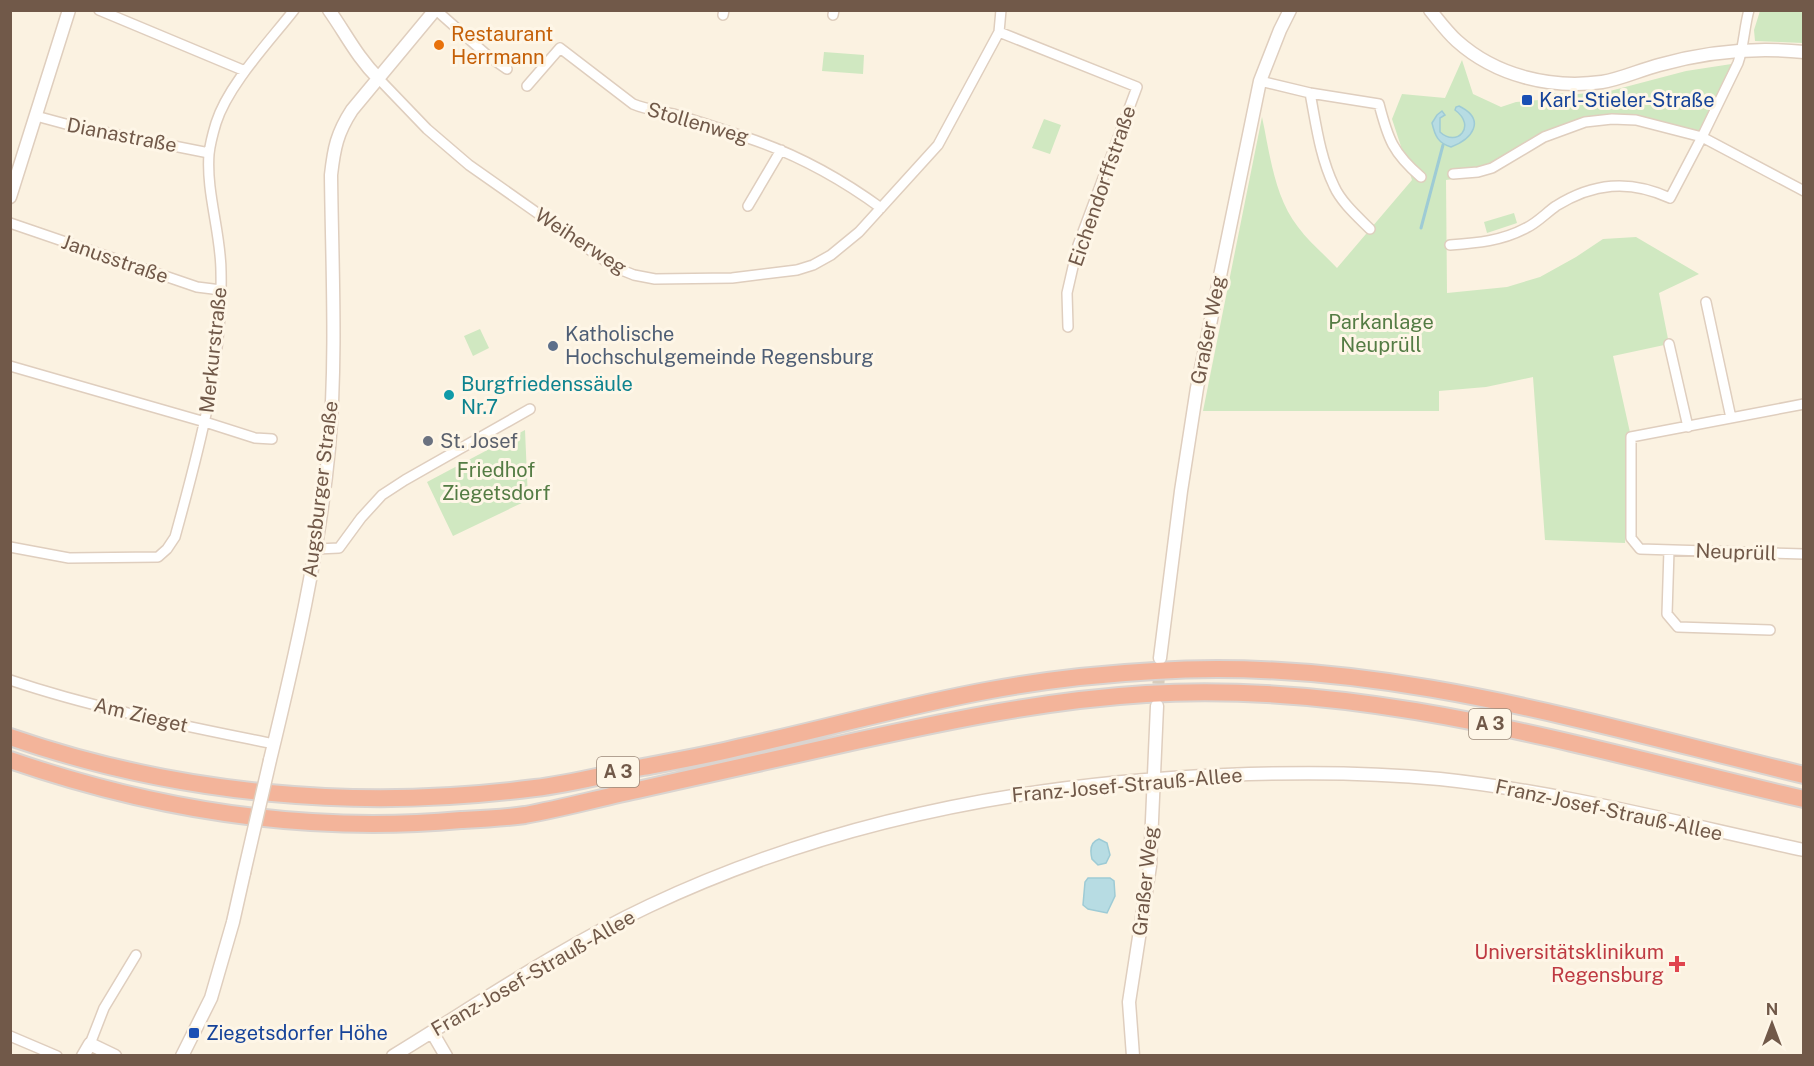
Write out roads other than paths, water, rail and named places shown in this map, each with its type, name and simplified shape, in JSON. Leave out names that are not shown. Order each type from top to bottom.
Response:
[{"type":"highway","name":"A 3","points":[[10,737],[83,760],[143,775],[204,786],[286,795],[441,796],[536,788],[738,748],[951,697],[995,689],[1093,675],[1203,668],[1337,675],[1441,691],[1542,712],[1803,776]]},
{"type":"highway","name":"A 3","points":[[10,759],[55,775],[126,794],[251,817],[338,825],[425,824],[524,815],[1001,711],[1097,698],[1205,691],[1311,696],[1407,708],[1527,732],[1803,799]]},
{"type":"highway","points":[[10,726],[56,742],[83,760]]},
{"type":"highway","name":"A 3","points":[[10,771],[37,778],[55,775]]},
{"type":"street","points":[[10,197],[69,10]]},
{"type":"street","points":[[99,10],[245,71]]},
{"type":"street","name":"Merkurstraße","points":[[10,547],[69,558],[158,557],[168,549],[175,537],[205,422],[217,353],[221,270],[209,153],[217,120],[245,71],[294,10]]},
{"type":"street","points":[[329,10],[352,48],[378,78]]},
{"type":"street","points":[[435,10],[487,55],[507,69]]},
{"type":"street","name":"Augsburger Straße","points":[[182,1056],[211,998],[233,922],[316,549],[329,447],[334,363],[331,176],[334,149],[341,127],[378,78],[435,10]]},
{"type":"street","points":[[999,32],[1001,10]]},
{"type":"street","name":"Graßer Weg","points":[[1160,657],[1180,491],[1196,393],[1260,81],[1290,10]]},
{"type":"street","points":[[1430,10],[1455,39],[1472,52],[1518,76],[1558,84],[1604,82],[1679,60],[1742,51],[1772,49],[1803,52]]},
{"type":"street","points":[[1450,245],[1487,242],[1528,228],[1554,207],[1589,189],[1619,185],[1656,191],[1670,198],[1702,137],[1742,51],[1749,10]]},
{"type":"street","name":"Weiherweg","points":[[378,78],[427,129],[469,165],[614,267],[634,275],[655,279],[732,278],[797,270],[813,265],[831,255],[859,232],[938,145],[999,32]]},
{"type":"street","name":"Eichendorffstraße","points":[[999,32],[1137,87],[1078,245],[1067,293],[1068,327]]},
{"type":"street","name":"Stollenweg","points":[[527,86],[560,48],[633,104],[675,115],[781,150],[834,176],[881,208]]},
{"type":"street","points":[[1260,81],[1310,93],[1378,104],[1387,135],[1403,162],[1421,177]]},
{"type":"street","points":[[1310,93],[1318,137],[1334,187],[1370,229]]},
{"type":"street","name":"Dianastraße","points":[[36,116],[72,126],[209,153]]},
{"type":"street","points":[[1453,174],[1478,172],[1492,168],[1544,137],[1585,122],[1612,119],[1636,120],[1702,137],[1803,191]]},
{"type":"street","points":[[748,206],[781,150]]},
{"type":"street","name":"Janusstraße","points":[[10,223],[197,287],[221,290]]},
{"type":"street","points":[[1706,302],[1731,418]]},
{"type":"street","points":[[1669,344],[1688,427],[1803,404]]},
{"type":"street","points":[[10,366],[255,438],[272,439]]},
{"type":"street","points":[[316,549],[339,548],[382,495],[530,410]]},
{"type":"street","name":"Neuprüll","points":[[1688,427],[1631,437],[1631,538],[1640,549],[1803,554]]},
{"type":"street","name":"Neuprüll","points":[[1669,550],[1667,614],[1678,627],[1770,630]]},
{"type":"street","name":"Am Zieget","points":[[10,680],[109,708],[274,744]]},
{"type":"street","name":"Graßer Weg","points":[[1133,1056],[1130,1002],[1150,866],[1157,706]]},
{"type":"street","name":"Franz-Josef-Strauß-Allee","points":[[393,1056],[605,927],[706,881],[780,853],[882,823],[1008,795],[1154,779],[1289,772],[1402,775],[1517,789],[1803,850]]},
{"type":"street","points":[[82,1056],[90,1044],[104,1008],[136,955]]},
{"type":"street","points":[[432,1032],[446,1056]]},
{"type":"street","points":[[10,1036],[57,1056]]},
{"type":"street","points":[[90,1044],[115,1056]]},
{"type":"water","points":[[1459,106],[1473,117],[1473,129],[1459,144],[1451,147],[1438,138],[1432,123],[1442,111],[1445,115],[1440,118],[1440,132],[1453,138],[1458,136],[1464,128],[1461,116],[1455,110]]},
{"type":"water","points":[[1099,839],[1107,843],[1110,855],[1106,863],[1098,865],[1092,859],[1091,850],[1094,842]]},
{"type":"water","points":[[1088,878],[1110,878],[1114,881],[1115,896],[1107,913],[1088,909],[1083,905],[1085,882]]},
{"type":"waterway","points":[[1421,228],[1443,145]]},
{"type":"tunnel","points":[[1157,702],[1160,663]]},
{"type":"place","name":"Restaurant Herrmann","points":[[439,45]]},
{"type":"place","name":"Karl-Stieler-Straße","points":[[1527,100]]},
{"type":"place","name":"Katholische Hochschulgemeinde Regensburg","points":[[553,346]]},
{"type":"place","name":"Burgfriedenssäule Nr.7","points":[[449,395]]},
{"type":"place","name":"St. Josef","points":[[428,441]]},
{"type":"place","name":"Universitätsklinikum Regensburg","points":[[1677,964]]},
{"type":"place","name":"Ziegetsdorfer Höhe","points":[[194,1033]]},
{"type":"park label","name":"Parkanlage Neuprüll","points":[[1381,334]]},
{"type":"park label","name":"Friedhof Ziegetsdorf","points":[[496,482]]}]
